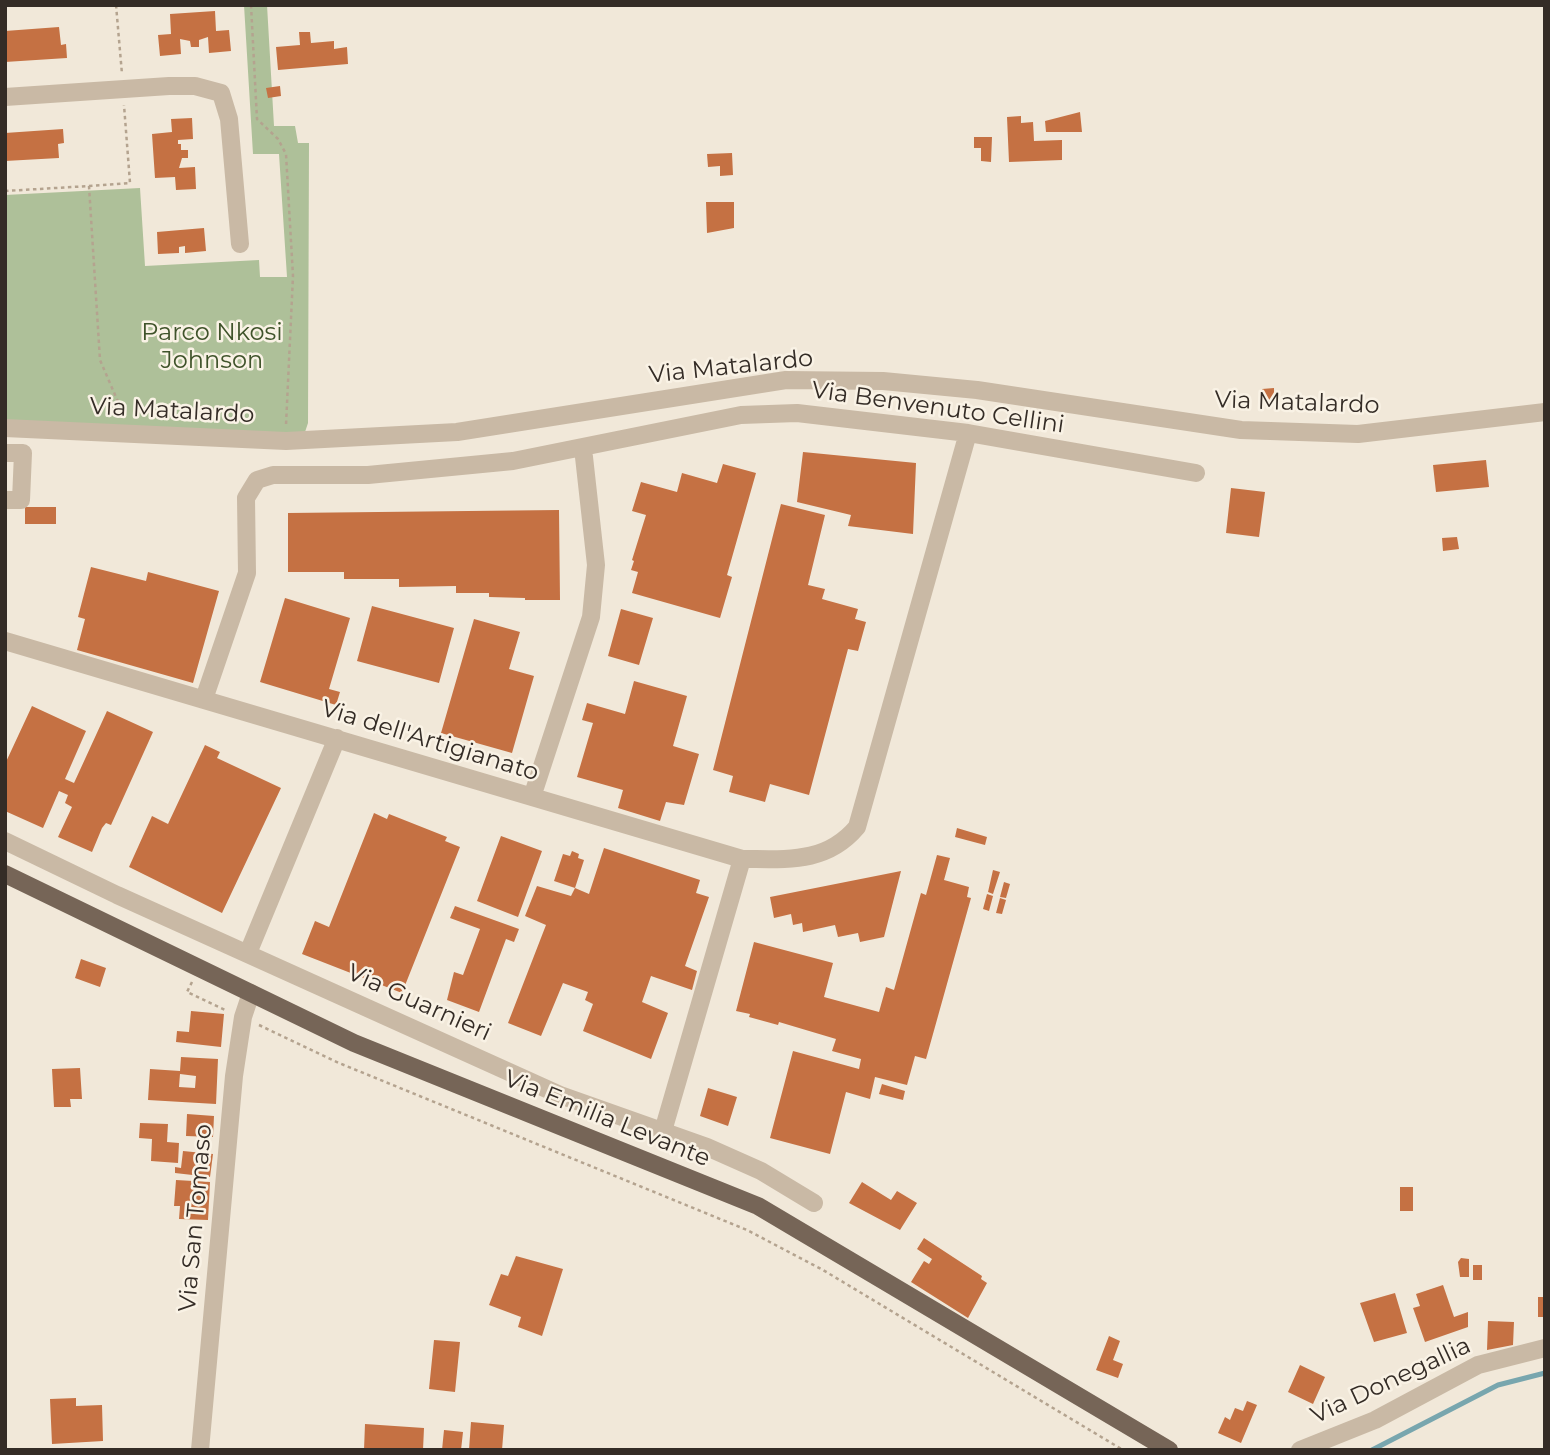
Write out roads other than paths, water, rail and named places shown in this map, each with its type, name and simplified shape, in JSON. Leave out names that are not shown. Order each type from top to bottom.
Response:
[{"type":"main road","name":"Via Emilia Levante","points":[[5,874],[354,1043],[758,1206],[1169,1450]]},
{"type":"street","points":[[5,97],[195,86],[221,93],[229,119],[240,244]]},
{"type":"street","name":"Via Matalardo","points":[[5,428],[286,441],[457,432],[786,380],[883,381],[977,390],[1241,430],[1358,434],[1545,412]]},
{"type":"street","name":"Via Benvenuto Cellini","points":[[204,699],[247,573],[246,498],[257,480],[273,475],[368,475],[513,461],[741,415],[797,413],[968,433],[1196,473]]},
{"type":"street","name":"Via dell'Artigianato","points":[[5,641],[742,859],[800,860],[842,844],[857,827],[968,433]]},
{"type":"street","points":[[532,797],[591,617],[596,565],[583,448]]},
{"type":"street","points":[[5,453],[23,453],[21,500],[5,500]]},
{"type":"street","points":[[248,953],[337,738]]},
{"type":"street","name":"Via Guarnieri","points":[[5,841],[117,895],[561,1095],[663,1131],[761,1171],[814,1203]]},
{"type":"street","points":[[663,1131],[742,859]]},
{"type":"street","points":[[102,923],[117,895]]},
{"type":"street","name":"Via San Tomaso","points":[[200,1450],[234,1076],[243,1017],[251,993]]},
{"type":"street","points":[[548,1123],[561,1095]]},
{"type":"street","name":"Via Donegallia","points":[[1300,1450],[1375,1420],[1478,1365],[1545,1348]]},
{"type":"waterway","points":[[1372,1450],[1498,1385],[1545,1373]]},
{"type":"park label","name":"Parco Nkosi Johnson","points":[[212,347]]}]
